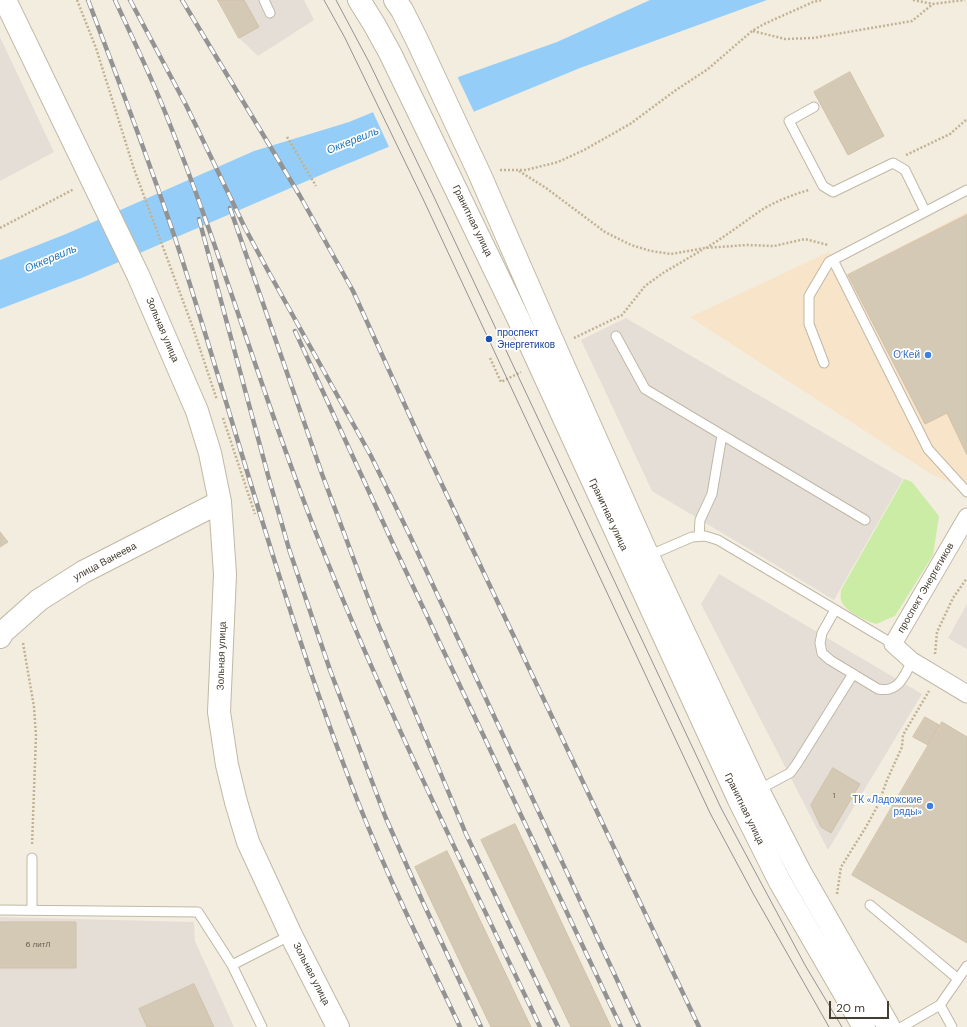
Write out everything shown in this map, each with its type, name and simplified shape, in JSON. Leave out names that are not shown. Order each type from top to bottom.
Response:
[{"type":"street","points":[[5,0],[92,180]]},
{"type":"street","name":"Гранитная улица","points":[[359,0],[390,53],[521,324],[739,800],[780,882],[864,1027]]},
{"type":"street","name":"Гранитная улица","points":[[395,0],[402,10],[489,172],[556,349],[648,556],[758,790],[800,872],[889,1027]]},
{"type":"street","name":"Зольная улица","points":[[92,180],[138,275],[196,411],[210,453],[220,502],[225,574],[219,712],[227,765],[248,842],[291,936],[338,1027]]},
{"type":"street","name":"улица Ванеева","points":[[0,637],[39,600],[83,572],[220,502]]},
{"type":"street","name":"проспект Энергетиков","points":[[967,517],[893,644],[912,662],[967,694]]},
{"type":"lane","points":[[264,0],[270,12]]},
{"type":"lane","points":[[814,107],[789,121],[823,186],[832,192],[893,163],[905,170],[925,211]]},
{"type":"lane","points":[[824,363],[809,324],[810,296],[829,262],[967,190]]},
{"type":"lane","points":[[833,260],[928,449],[967,492]]},
{"type":"lane","points":[[616,336],[644,389],[865,520]]},
{"type":"lane","points":[[699,536],[700,520],[712,494],[722,435]]},
{"type":"lane","points":[[648,556],[692,536],[705,536],[718,540],[893,644]]},
{"type":"lane","points":[[835,610],[822,633],[820,643],[822,653],[830,660],[878,689],[886,691],[894,688],[899,683],[912,662]]},
{"type":"lane","points":[[758,790],[790,773],[853,674]]},
{"type":"lane","points":[[32,858],[32,910]]},
{"type":"lane","points":[[870,905],[958,979]]},
{"type":"lane","points":[[0,910],[198,912],[232,965],[262,1027]]},
{"type":"lane","points":[[232,965],[291,936]]},
{"type":"lane","points":[[902,1027],[940,1005],[967,966]]},
{"type":"lane","points":[[940,1005],[952,1027]]},
{"type":"path","points":[[77,0],[96,48],[134,169],[193,328],[218,403]]},
{"type":"path","points":[[489,172],[526,170],[558,162],[584,150],[630,124],[676,90],[708,69],[752,31],[813,2],[822,0]]},
{"type":"path","points":[[913,0],[932,4],[965,0]]},
{"type":"path","points":[[752,31],[785,39],[813,38],[912,21],[932,4]]},
{"type":"path","points":[[893,163],[902,157],[950,134],[967,119]]},
{"type":"path","points":[[287,137],[316,186]]},
{"type":"path","points":[[518,170],[546,188],[605,232],[631,245],[651,251],[671,254],[704,248],[747,245],[774,246],[805,239],[825,245],[856,248]]},
{"type":"path","points":[[0,228],[92,180]]},
{"type":"path","points":[[572,339],[622,315],[645,286],[662,273],[724,238],[764,208],[797,194],[823,186]]},
{"type":"path","points":[[490,358],[501,382],[524,371]]},
{"type":"path","points":[[223,418],[255,514]]},
{"type":"path","points":[[836,895],[841,867],[878,805],[887,780],[902,747],[903,735],[930,689],[935,675],[935,654],[938,632],[953,598],[967,578]]},
{"type":"path","points":[[18,619],[34,707],[36,736],[32,858]]},
{"type":"shaded area","points":[[218,0],[304,0],[314,20],[258,56],[239,38]]},
{"type":"shaded area","points":[[0,37],[54,152],[0,181]]},
{"type":"shaded area","points":[[967,212],[967,490],[931,474],[690,317],[829,252],[846,275]]},
{"type":"shaded area","points":[[626,318],[903,479],[834,600],[652,491],[581,340]]},
{"type":"shaded area","points":[[719,574],[922,694],[828,850],[701,604]]},
{"type":"shaded area","points":[[967,604],[967,649],[948,638]]},
{"type":"shaded area","points":[[0,917],[194,922],[195,941],[234,1027],[0,1027]]},
{"type":"green space","points":[[904,479],[912,482],[939,516],[933,555],[895,616],[876,624],[861,618],[846,608],[841,600],[841,590]]},
{"type":"water","name":"Оккервиль","points":[[650,0],[767,0],[580,68],[330,171],[84,277],[0,309],[0,260],[66,234],[254,151],[349,122],[461,76],[557,42]]},
{"type":"pier","points":[[457,76],[475,114],[390,149],[372,110]]},
{"type":"building","points":[[218,0],[244,0],[259,27],[239,38]]},
{"type":"building","points":[[850,72],[884,136],[848,155],[814,92]]},
{"type":"building","name":"О’Кей","points":[[967,215],[967,455],[947,413],[925,424],[848,275]]},
{"type":"building","points":[[0,532],[8,542],[0,547]]},
{"type":"building","points":[[925,717],[939,725],[928,745],[913,737]]},
{"type":"building","name":"ТК «Ладожские ряды»","points":[[942,722],[967,737],[967,943],[852,875]]},
{"type":"building","points":[[833,768],[860,784],[831,833],[821,827],[811,805]]},
{"type":"building","points":[[515,824],[611,1027],[571,1027],[481,840]]},
{"type":"building","points":[[447,851],[531,1027],[491,1027],[415,867]]},
{"type":"building","points":[[0,922],[76,922],[76,968],[0,968]]},
{"type":"building","points":[[194,984],[214,1027],[147,1027],[139,1009]]},
{"type":"tram line","points":[[324,0],[345,38],[424,201],[710,813],[754,895],[829,1027]]},
{"type":"tram line","points":[[336,0],[369,62],[434,197],[721,808],[805,965],[842,1027]]},
{"type":"railway","points":[[88,0],[147,158],[180,253],[281,582],[324,712],[360,808],[401,903],[460,1027]]},
{"type":"railway","points":[[115,0],[165,112],[185,164],[205,217],[296,481],[341,596],[424,782],[540,1027]]},
{"type":"railway","points":[[130,0],[186,105],[245,228],[371,456],[411,538],[639,1027]]},
{"type":"railway","points":[[182,0],[300,196],[353,291],[418,434],[699,1027]]},
{"type":"railway","points":[[230,208],[322,474],[376,619],[466,834],[558,1027]]},
{"type":"railway","points":[[199,219],[289,549],[330,670],[385,816],[481,1027]]},
{"type":"railway","points":[[295,331],[394,546],[621,1027]]},
{"type":"place","name":"проспект Энергетиков","points":[[489,339]]},
{"type":"place","name":"О’Кей","points":[[928,355]]},
{"type":"place","name":"ТК «Ладожские ряды»","points":[[930,806]]}]
